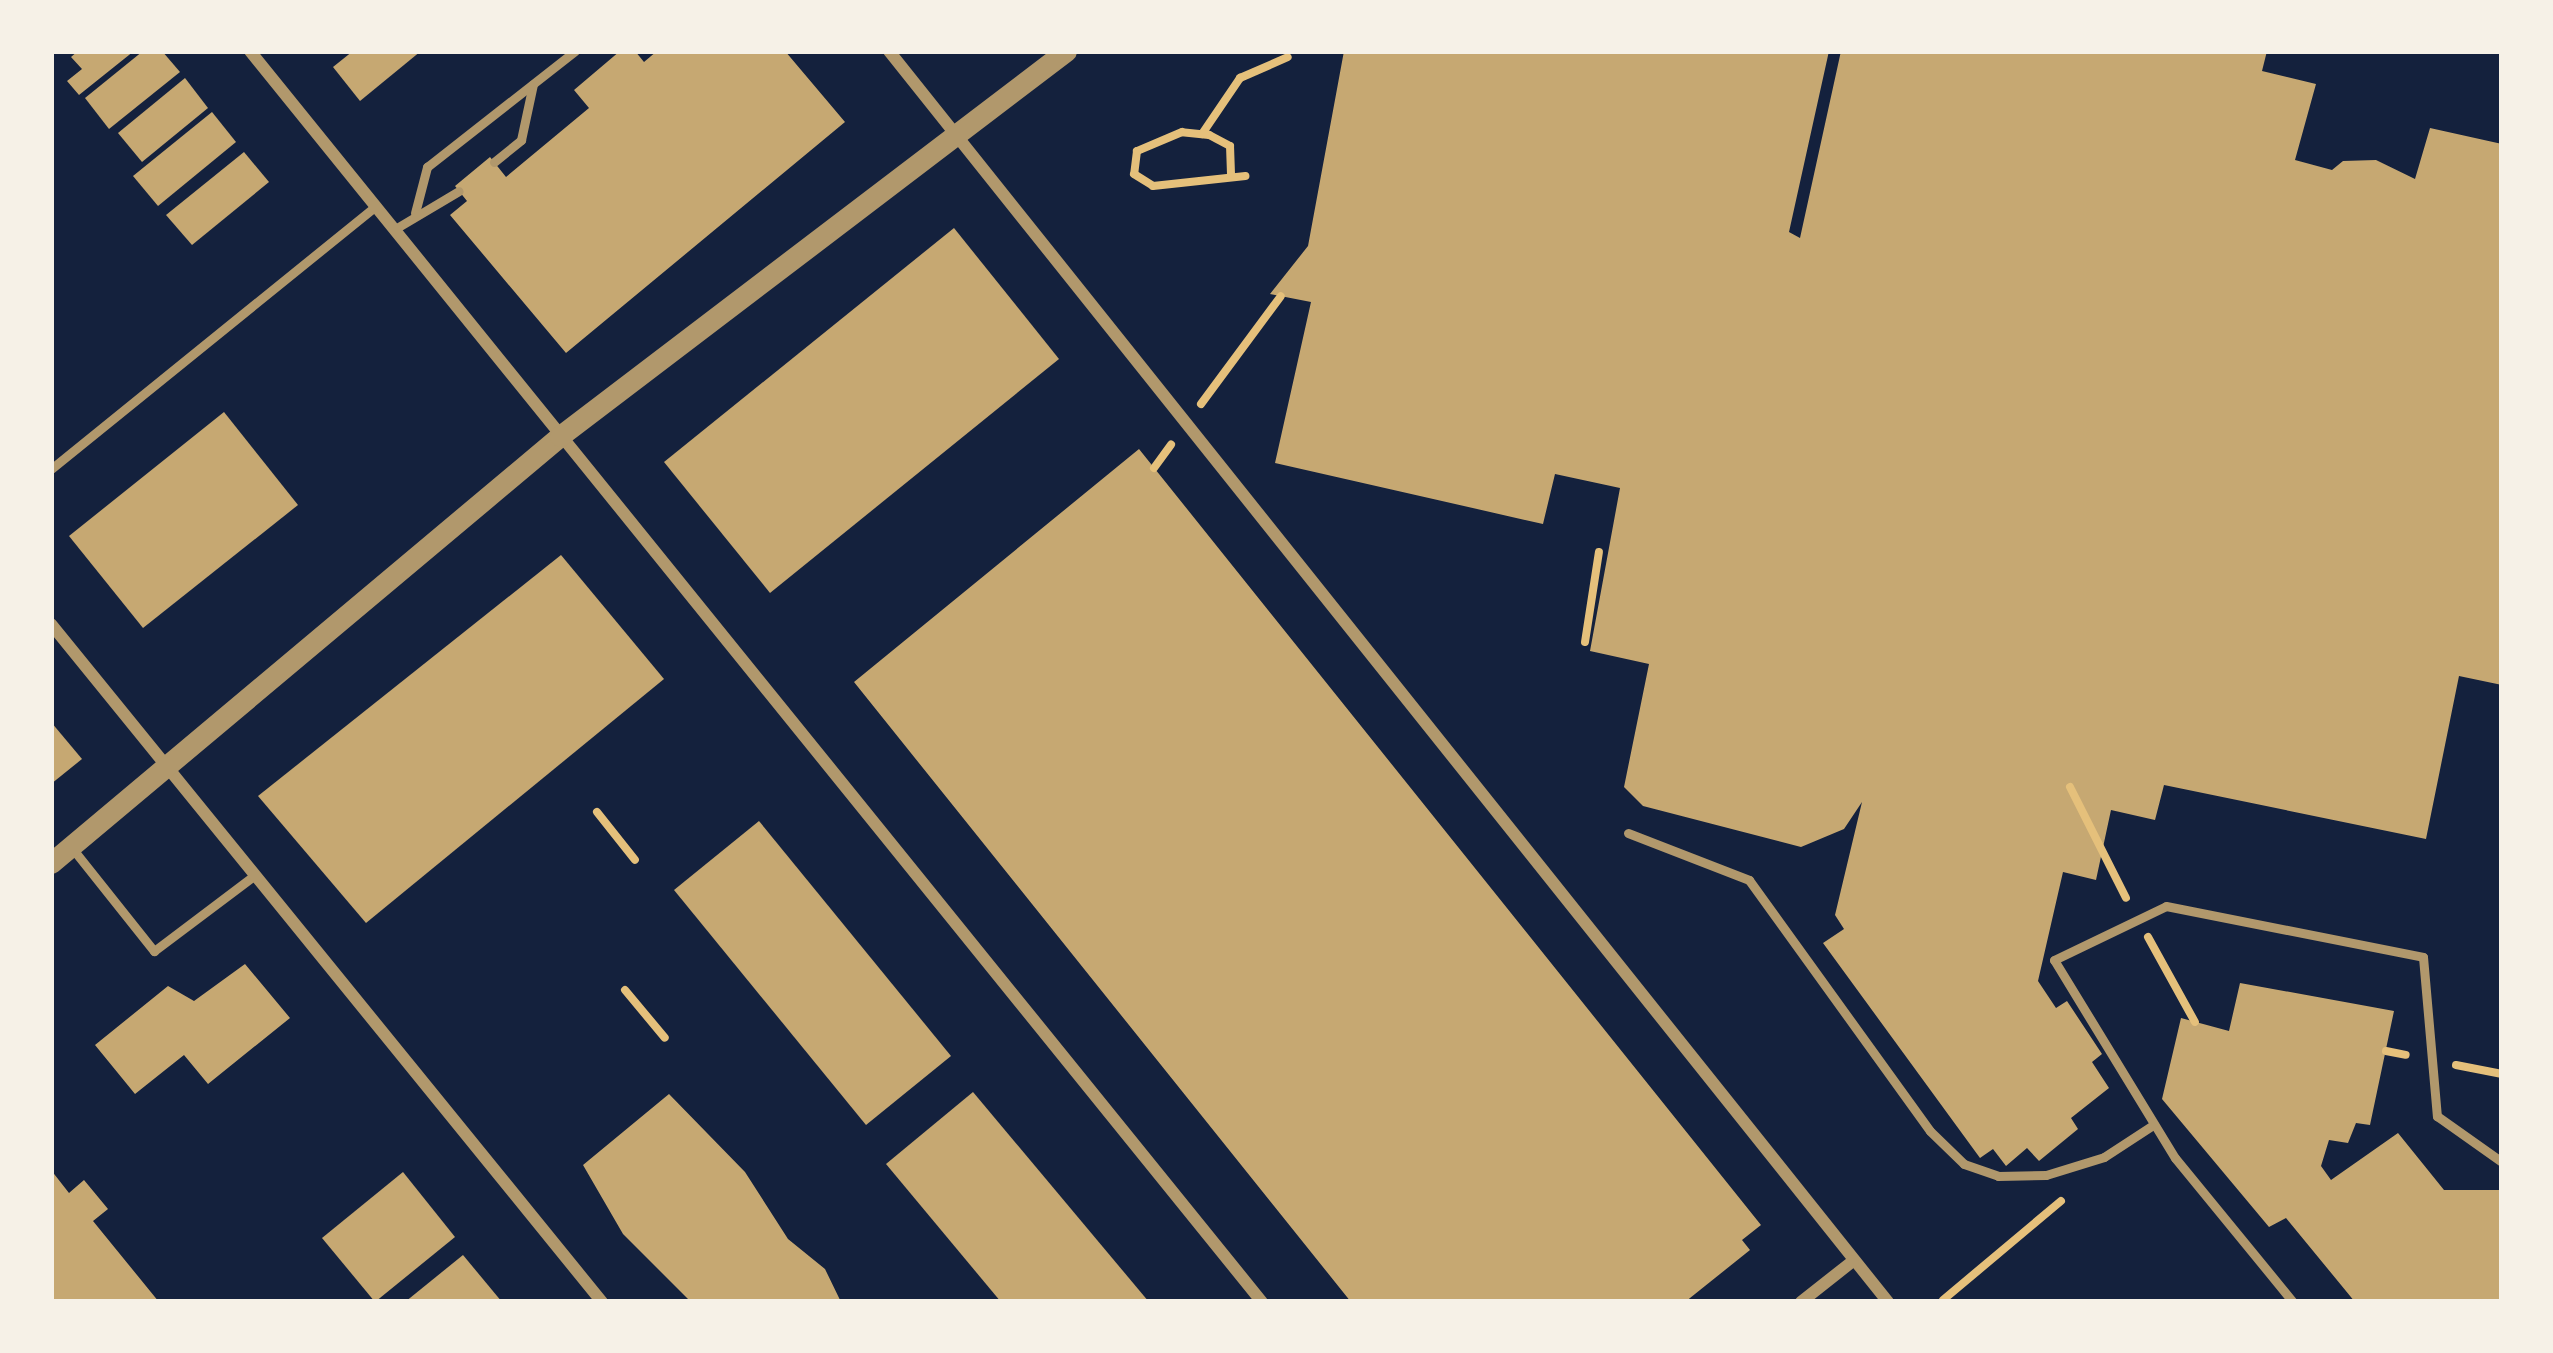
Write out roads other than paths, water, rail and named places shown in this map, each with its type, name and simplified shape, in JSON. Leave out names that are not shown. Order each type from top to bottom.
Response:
[{"type":"street","points":[[250,51],[1262,1302]]},
{"type":"street","points":[[889,51],[1888,1302]]},
{"type":"street","points":[[51,863],[560,436],[1066,51]]},
{"type":"street","points":[[51,624],[602,1302]]},
{"type":"street","points":[[1801,1302],[1853,1261]]},
{"type":"lane","points":[[415,213],[427,167],[575,51]]},
{"type":"lane","points":[[494,163],[521,140],[533,84]]},
{"type":"lane","points":[[394,229],[459,191]]},
{"type":"lane","points":[[51,469],[376,206]]},
{"type":"lane","points":[[1628,833],[1749,880],[1930,1131],[1964,1164],[1998,1176],[2046,1174],[2104,1156],[2153,1125]]},
{"type":"lane","points":[[71,847],[154,952],[255,875]]},
{"type":"lane","points":[[2293,1302],[2153,1125],[2054,960],[2167,906],[2423,957],[2437,1116],[2502,1162]]}]
